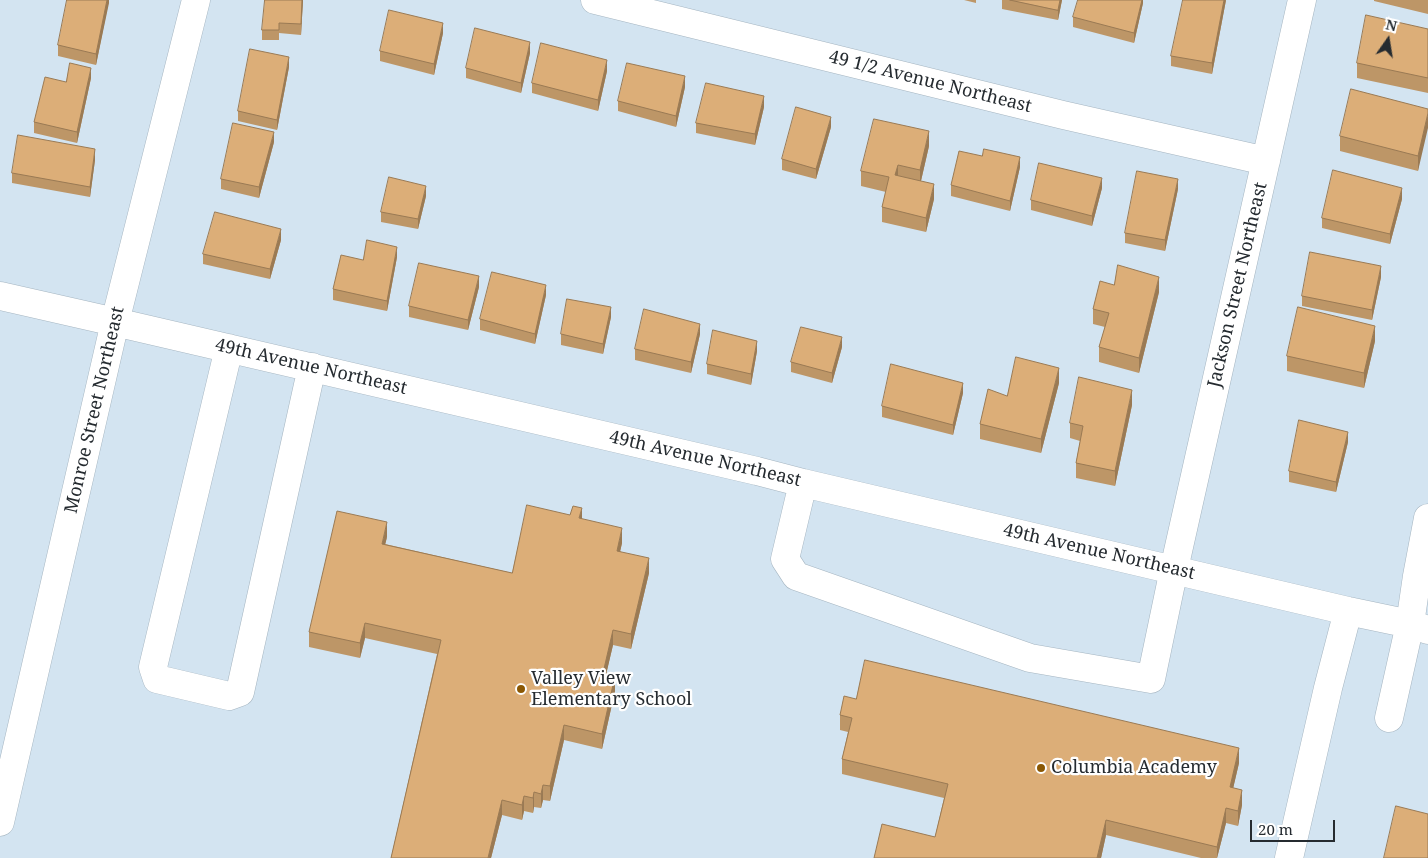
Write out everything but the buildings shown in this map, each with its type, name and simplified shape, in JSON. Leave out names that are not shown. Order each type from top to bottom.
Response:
[{"type":"street","name":"Monroe Street Northeast","points":[[0,822],[115,322],[196,0]]},
{"type":"street","name":"49 1/2 Avenue Northeast","points":[[595,0],[1053,113],[1266,160]]},
{"type":"street","name":"Jackson Street Northeast","points":[[804,483],[786,559],[796,576],[1030,658],[1151,679],[1302,0]]},
{"type":"street","name":"49th Avenue Northeast","points":[[0,296],[312,367],[1348,611],[1422,626]]},
{"type":"street","points":[[229,348],[153,667],[157,679],[229,696],[240,692],[312,367]]},
{"type":"street","points":[[1389,718],[1422,626],[1417,576],[1428,518]]},
{"type":"street","points":[[1289,858],[1328,688],[1348,611]]},
{"type":"place","name":"Valley View Elementary School","points":[[521,689]]},
{"type":"place","name":"Columbia Academy","points":[[1041,768]]}]
